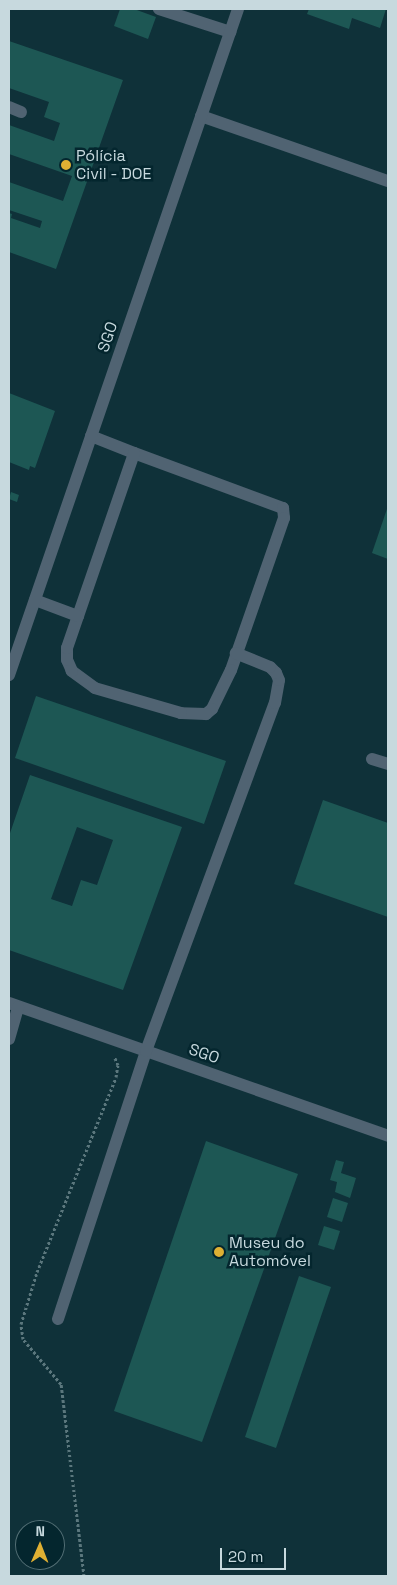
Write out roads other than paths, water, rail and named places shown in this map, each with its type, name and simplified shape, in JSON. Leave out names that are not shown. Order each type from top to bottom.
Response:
[{"type":"lane","points":[[159,9],[230,32]]},
{"type":"lane","name":"SGO","points":[[9,675],[238,9]]},
{"type":"lane","points":[[201,116],[388,181]]},
{"type":"lane","points":[[91,436],[134,454],[283,508],[284,518],[236,654],[212,709],[196,716],[95,688],[72,671],[67,648],[134,454]]},
{"type":"lane","points":[[34,600],[78,616]]},
{"type":"lane","points":[[58,1319],[146,1051],[278,691],[279,680],[270,667],[236,654]]},
{"type":"lane","points":[[372,759],[388,764]]},
{"type":"lane","points":[[9,1039],[14,1005]]},
{"type":"lane","name":"SGO","points":[[14,1005],[388,1136]]},
{"type":"place","name":"Pólícia Civil - DOE","points":[[66,165]]},
{"type":"place","name":"Museu do Automóvel","points":[[219,1252]]}]
